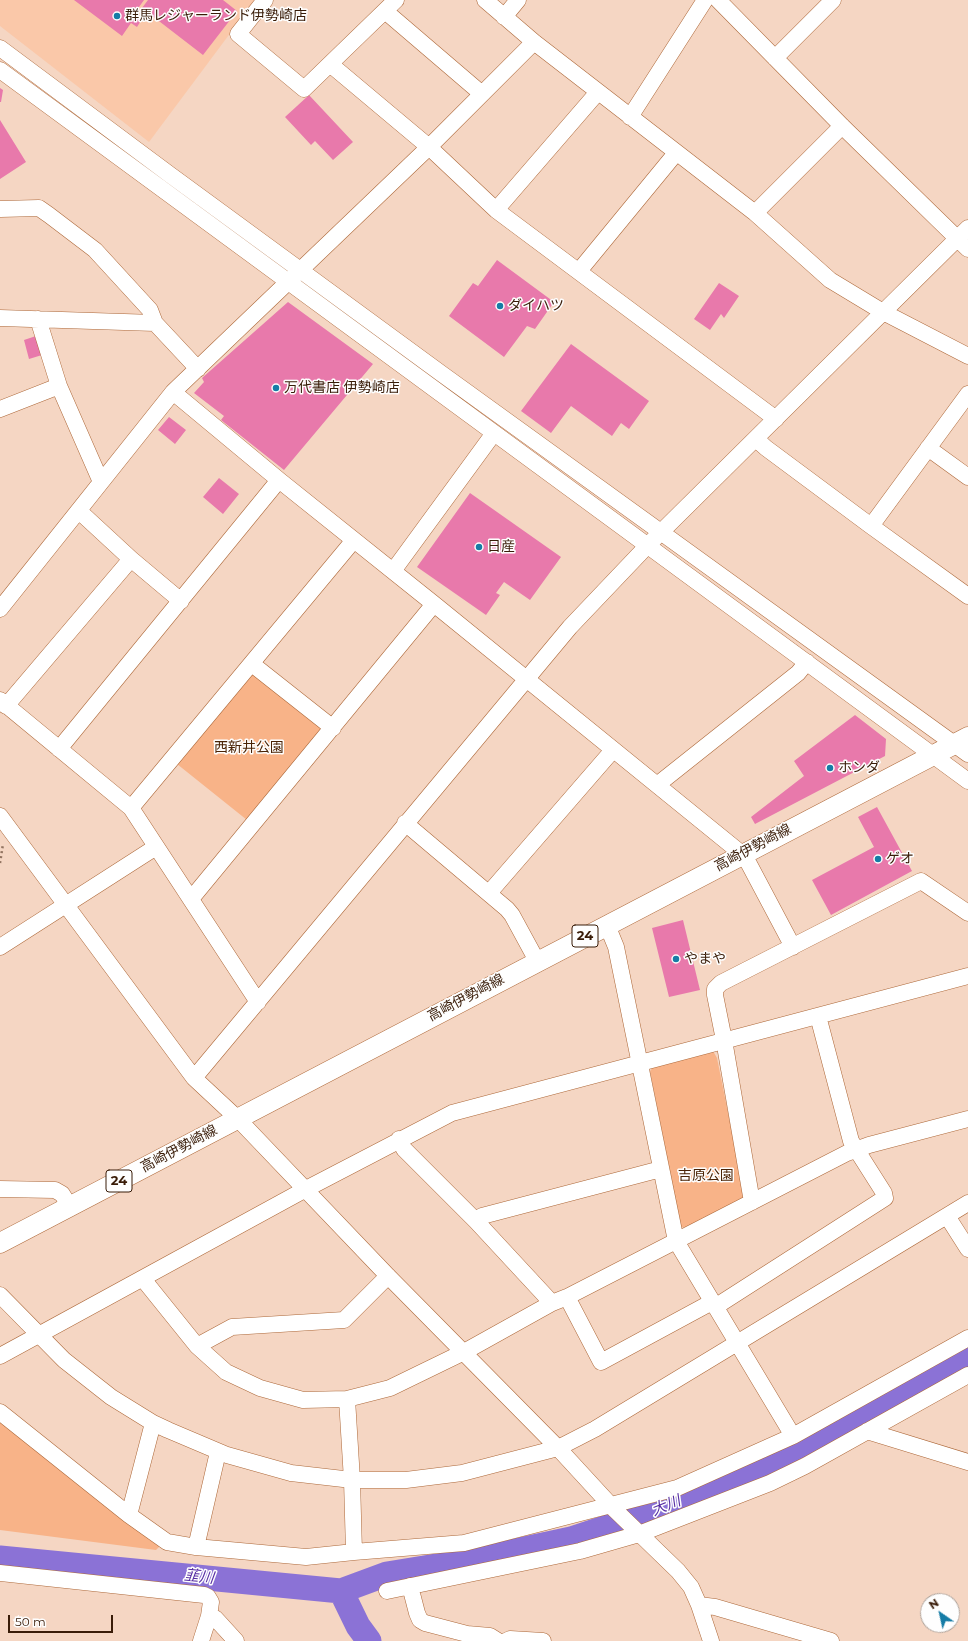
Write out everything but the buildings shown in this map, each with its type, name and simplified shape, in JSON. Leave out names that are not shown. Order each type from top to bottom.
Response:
[{"type":"main road","name":"24","points":[[933,755],[963,745]]},
{"type":"main road","name":"高崎伊勢崎線","points":[[0,1243],[933,755]]},
{"type":"street","points":[[265,0],[238,34],[304,89],[391,5],[482,94]]},
{"type":"street","points":[[485,0],[534,42],[755,213],[830,280],[883,312],[968,356]]},
{"type":"street","points":[[504,17],[518,0]]},
{"type":"street","points":[[630,117],[705,0]]},
{"type":"street","points":[[194,1078],[405,823],[570,627],[648,545],[883,312],[964,239],[842,126],[718,0]]},
{"type":"street","points":[[775,58],[833,0]]},
{"type":"street","points":[[0,610],[173,392],[429,147],[534,42]]},
{"type":"street","points":[[0,48],[169,174],[660,533],[963,745]]},
{"type":"street","points":[[330,64],[429,147],[496,210],[776,419]]},
{"type":"street","points":[[0,70],[968,781]]},
{"type":"street","points":[[496,210],[598,92]]},
{"type":"street","points":[[755,213],[842,126]]},
{"type":"street","points":[[579,271],[676,153]]},
{"type":"street","points":[[0,209],[38,208],[95,250],[150,310],[155,323],[198,369]]},
{"type":"street","points":[[0,318],[155,323]]},
{"type":"street","points":[[38,319],[59,386],[101,482]]},
{"type":"street","points":[[0,409],[59,386]]},
{"type":"street","points":[[173,392],[279,480],[742,854],[749,864],[793,947]]},
{"type":"street","points":[[871,526],[968,394]]},
{"type":"street","points":[[393,571],[494,433]]},
{"type":"street","points":[[756,439],[871,526],[968,596]]},
{"type":"street","points":[[928,448],[968,477]]},
{"type":"street","points":[[59,749],[279,480]]},
{"type":"street","points":[[79,511],[131,559],[181,601]]},
{"type":"street","points":[[131,808],[354,540]]},
{"type":"street","points":[[131,559],[3,703],[131,808],[258,1002]]},
{"type":"street","points":[[191,899],[434,604]]},
{"type":"street","points":[[657,786],[798,674],[807,662]]},
{"type":"street","points":[[252,664],[333,728]]},
{"type":"street","points":[[489,893],[613,750]]},
{"type":"street","points":[[0,816],[194,1078],[238,1119],[388,1276],[558,1448],[612,1507],[678,1571],[691,1587],[699,1605],[711,1641]]},
{"type":"street","points":[[405,823],[507,908],[537,961]]},
{"type":"street","points":[[0,947],[156,847]]},
{"type":"street","points":[[752,1202],[724,1040],[714,995],[715,988],[721,983],[921,881],[968,913]]},
{"type":"street","points":[[607,925],[616,947],[676,1241],[793,1436]]},
{"type":"street","points":[[0,1356],[399,1139],[452,1113],[724,1040],[967,979]]},
{"type":"street","points":[[567,1297],[601,1362],[714,1304],[885,1198],[884,1193],[851,1141],[818,1016]]},
{"type":"street","points":[[143,1279],[197,1346],[226,1372],[260,1388],[303,1400],[347,1399],[390,1388],[464,1352],[552,1303],[567,1297],[847,1153],[968,1119]]},
{"type":"street","points":[[399,1139],[404,1148],[476,1221],[552,1303]]},
{"type":"street","points":[[476,1221],[482,1216],[661,1169]]},
{"type":"street","points":[[0,1189],[55,1190],[62,1194],[70,1207]]},
{"type":"street","points":[[0,1295],[64,1360],[111,1397],[153,1423],[218,1452],[291,1473],[352,1480],[406,1480],[462,1473],[558,1448],[595,1429],[968,1203]]},
{"type":"street","points":[[948,1216],[968,1249]]},
{"type":"street","points":[[197,1346],[232,1327],[344,1320],[388,1276]]},
{"type":"street","points":[[0,1412],[129,1515],[167,1542],[196,1547],[306,1557],[464,1543],[612,1507],[677,1488],[793,1436],[968,1338]]},
{"type":"street","points":[[386,1591],[580,1551],[637,1532],[770,1483],[805,1466],[968,1375]]},
{"type":"street","points":[[347,1399],[352,1480],[354,1552]]},
{"type":"street","points":[[129,1515],[153,1423]]},
{"type":"street","points":[[868,1431],[968,1462]]},
{"type":"street","points":[[196,1547],[218,1452]]},
{"type":"street","points":[[0,1573],[204,1595],[211,1602],[209,1616],[201,1641]]},
{"type":"street","points":[[410,1586],[420,1620],[425,1623],[467,1634],[490,1636],[498,1641]]},
{"type":"street","points":[[699,1605],[715,1607],[831,1641]]},
{"type":"street","points":[[209,1616],[214,1618],[236,1641]]},
{"type":"street","points":[[506,1641],[510,1639],[543,1641]]},
{"type":"shaded area","points":[[0,0],[255,0],[149,142],[0,26]]},
{"type":"green space","name":"西新井公園","points":[[253,674],[323,730],[247,820],[177,764]]},
{"type":"green space","name":"吉原公園","points":[[713,1051],[717,1058],[744,1198],[685,1228],[681,1227],[650,1071],[653,1067]]},
{"type":"green space","points":[[0,1421],[160,1546],[156,1550],[0,1530]]},
{"type":"waterway","name":"大川","points":[[0,1558],[341,1591],[387,1574],[473,1560],[571,1539],[637,1517],[682,1497],[790,1457],[968,1358]]},
{"type":"waterway","name":"韮川","points":[[341,1591],[358,1626],[369,1641]]},
{"type":"place","name":"群馬レジャーランド伊勢崎店","points":[[117,16]]},
{"type":"place","name":"ダイハツ","points":[[500,306]]},
{"type":"place","name":"万代書店 伊勢崎店","points":[[276,388]]},
{"type":"place","name":"日産","points":[[479,547]]},
{"type":"place","name":"ホンダ","points":[[830,768]]},
{"type":"place","name":"ゲオ","points":[[878,859]]},
{"type":"place","name":"やまや","points":[[676,959]]}]
